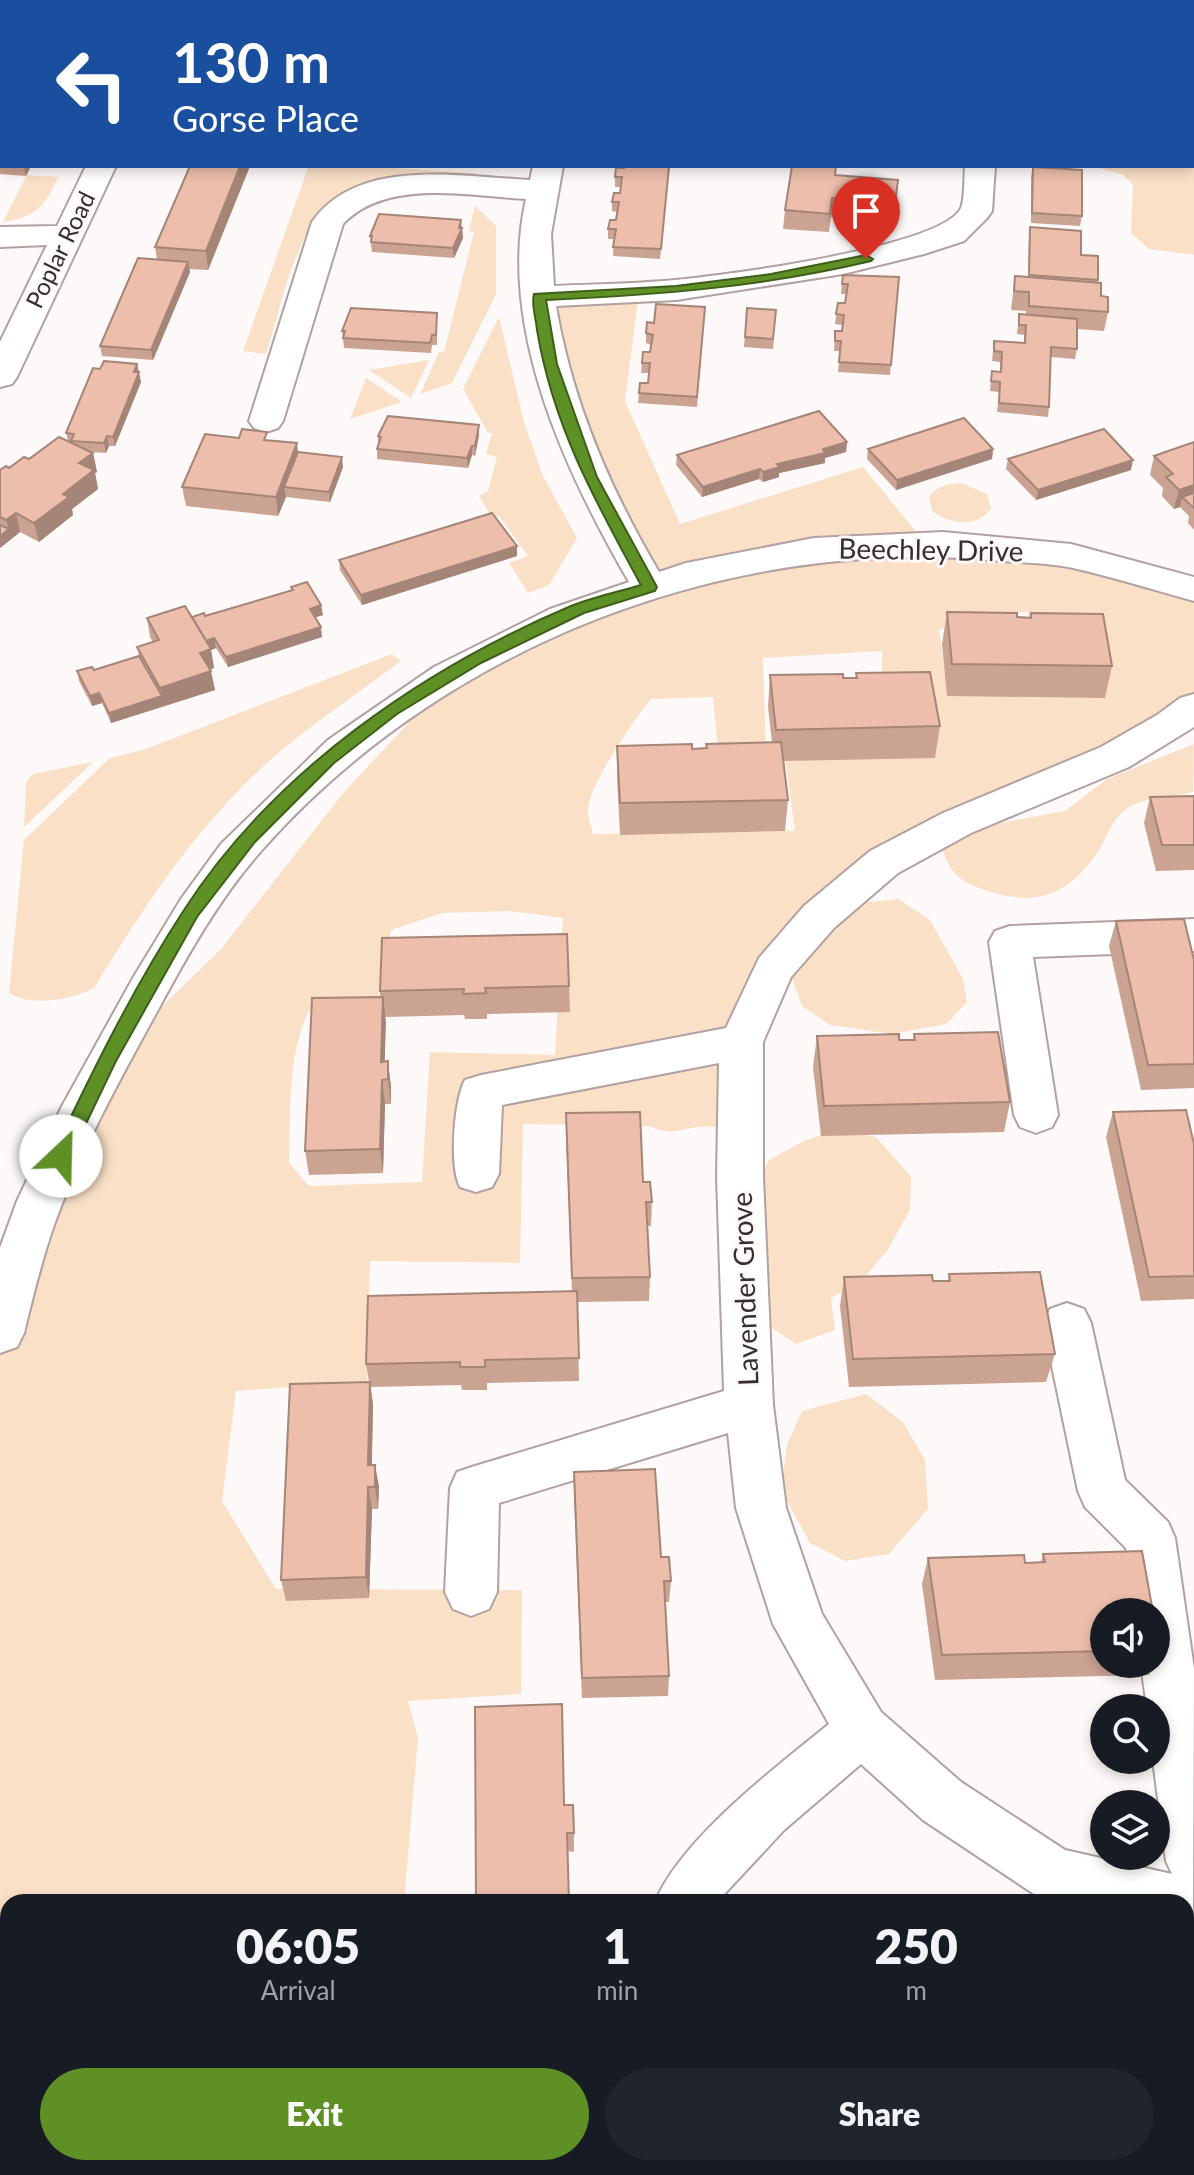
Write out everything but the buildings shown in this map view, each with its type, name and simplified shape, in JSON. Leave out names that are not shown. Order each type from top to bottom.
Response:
[{"type":"street","name":"Poplar Road","points":[[0,377],[100,168]]},
{"type":"street","points":[[539,297],[676,290],[771,278],[913,247],[953,234],[976,211],[980,168]]},
{"type":"street","points":[[266,421],[328,222],[342,205],[369,192],[401,187],[546,178],[535,241],[539,297],[550,364],[589,477],[650,587]]},
{"type":"street","points":[[0,237],[68,235]]},
{"type":"street","name":"Beechley Drive","points":[[0,1333],[28,1234],[72,1130],[108,1059],[191,913],[249,837],[328,759],[417,694],[476,659],[578,609],[767,557],[874,544],[974,545],[1077,556],[1194,589]]},
{"type":"street","name":"Lavender Grove","points":[[1138,1894],[1054,1875],[942,1801],[862,1730],[799,1624],[761,1508],[749,1405],[740,1177],[741,1042],[774,969],[819,917],[884,862],[957,823],[1115,757],[1171,725],[1194,707]]},
{"type":"street","points":[[1036,1115],[1010,942],[1194,935]]},
{"type":"street","points":[[476,1174],[481,1092],[741,1042]]},
{"type":"street","points":[[1067,1323],[1103,1491],[1150,1538],[1194,1861]]},
{"type":"street","points":[[471,1592],[475,1488],[749,1405]]},
{"type":"street","points":[[687,1894],[765,1811],[862,1730]]},
{"type":"shaded area","points":[[308,168],[394,168],[475,173],[477,179],[379,181],[352,188],[331,203],[300,247],[266,354],[243,351]]},
{"type":"shaded area","points":[[1099,168],[1194,168],[1194,255],[1149,249],[1131,233],[1133,184],[1122,174]]},
{"type":"shaded area","points":[[27,175],[58,177],[49,196],[38,208],[24,217],[3,222]]},
{"type":"shaded area","points":[[475,206],[496,226],[496,294],[452,383],[420,394],[439,352],[444,352],[474,232],[469,231]]},
{"type":"shaded area","points":[[639,292],[625,401],[680,524],[863,467],[927,545],[974,545],[1194,589],[1194,707],[957,823],[774,969],[741,1127],[670,1131],[649,1126],[523,1124],[520,1263],[370,1261],[367,1381],[236,1391],[222,1501],[276,1589],[522,1590],[521,1694],[408,1701],[418,1738],[405,1894],[0,1894],[0,1333],[108,1059],[221,949],[344,792],[414,717],[430,686],[649,587],[539,297]],"holes":[[[1028,611],[1027,633],[947,687],[939,630],[960,622]],[[882,651],[882,690],[926,693],[936,754],[784,748],[795,831],[593,834],[588,809],[596,784],[624,736],[651,699],[713,697],[719,759],[766,759],[763,658]],[[510,911],[563,918],[555,1055],[430,1052],[422,1182],[309,1186],[289,1163],[290,1102],[298,1041],[313,1004],[378,1002],[381,968],[391,930],[442,913]]]},
{"type":"shaded area","points":[[499,317],[524,422],[543,476],[577,538],[549,585],[528,593],[509,563],[528,556],[499,516],[492,518],[479,496],[488,491],[497,457],[486,454],[492,433],[488,433],[463,389]]},
{"type":"shaded area","points":[[429,360],[411,398],[369,370]]},
{"type":"shaded area","points":[[366,378],[402,402],[350,419]]},
{"type":"shaded area","points":[[961,483],[987,494],[991,508],[985,515],[971,522],[963,522],[947,519],[932,511],[929,497],[932,493],[943,486]]},
{"type":"shaded area","points":[[392,654],[401,661],[269,761],[218,813],[173,868],[94,988],[75,996],[40,1001],[9,993],[24,840],[110,758],[146,749]]},
{"type":"shaded area","points":[[1194,744],[1193,792],[1147,800],[1125,810],[1086,868],[1061,889],[1034,897],[1003,895],[968,883],[947,862],[941,845],[966,829],[1065,811],[1107,779]]},
{"type":"shaded area","points":[[93,762],[24,827],[26,782],[33,774]]},
{"type":"shaded area","points":[[898,899],[930,920],[963,979],[967,1002],[946,1024],[892,1034],[830,1025],[802,1006],[792,978],[820,932],[859,903]]},
{"type":"shaded area","points":[[835,1130],[876,1137],[911,1177],[910,1210],[887,1251],[860,1282],[831,1298],[835,1330],[796,1344],[769,1326],[752,1192],[769,1160],[802,1142]]},
{"type":"shaded area","points":[[866,1394],[903,1422],[925,1460],[928,1509],[889,1554],[845,1561],[810,1543],[781,1490],[787,1445],[802,1411]]},
{"type":"route","points":[[61,1156],[108,1059],[191,913],[249,837],[328,759],[391,711],[476,659],[578,609],[650,587],[589,477],[550,364],[539,297],[676,290],[771,278],[866,259]]}]
